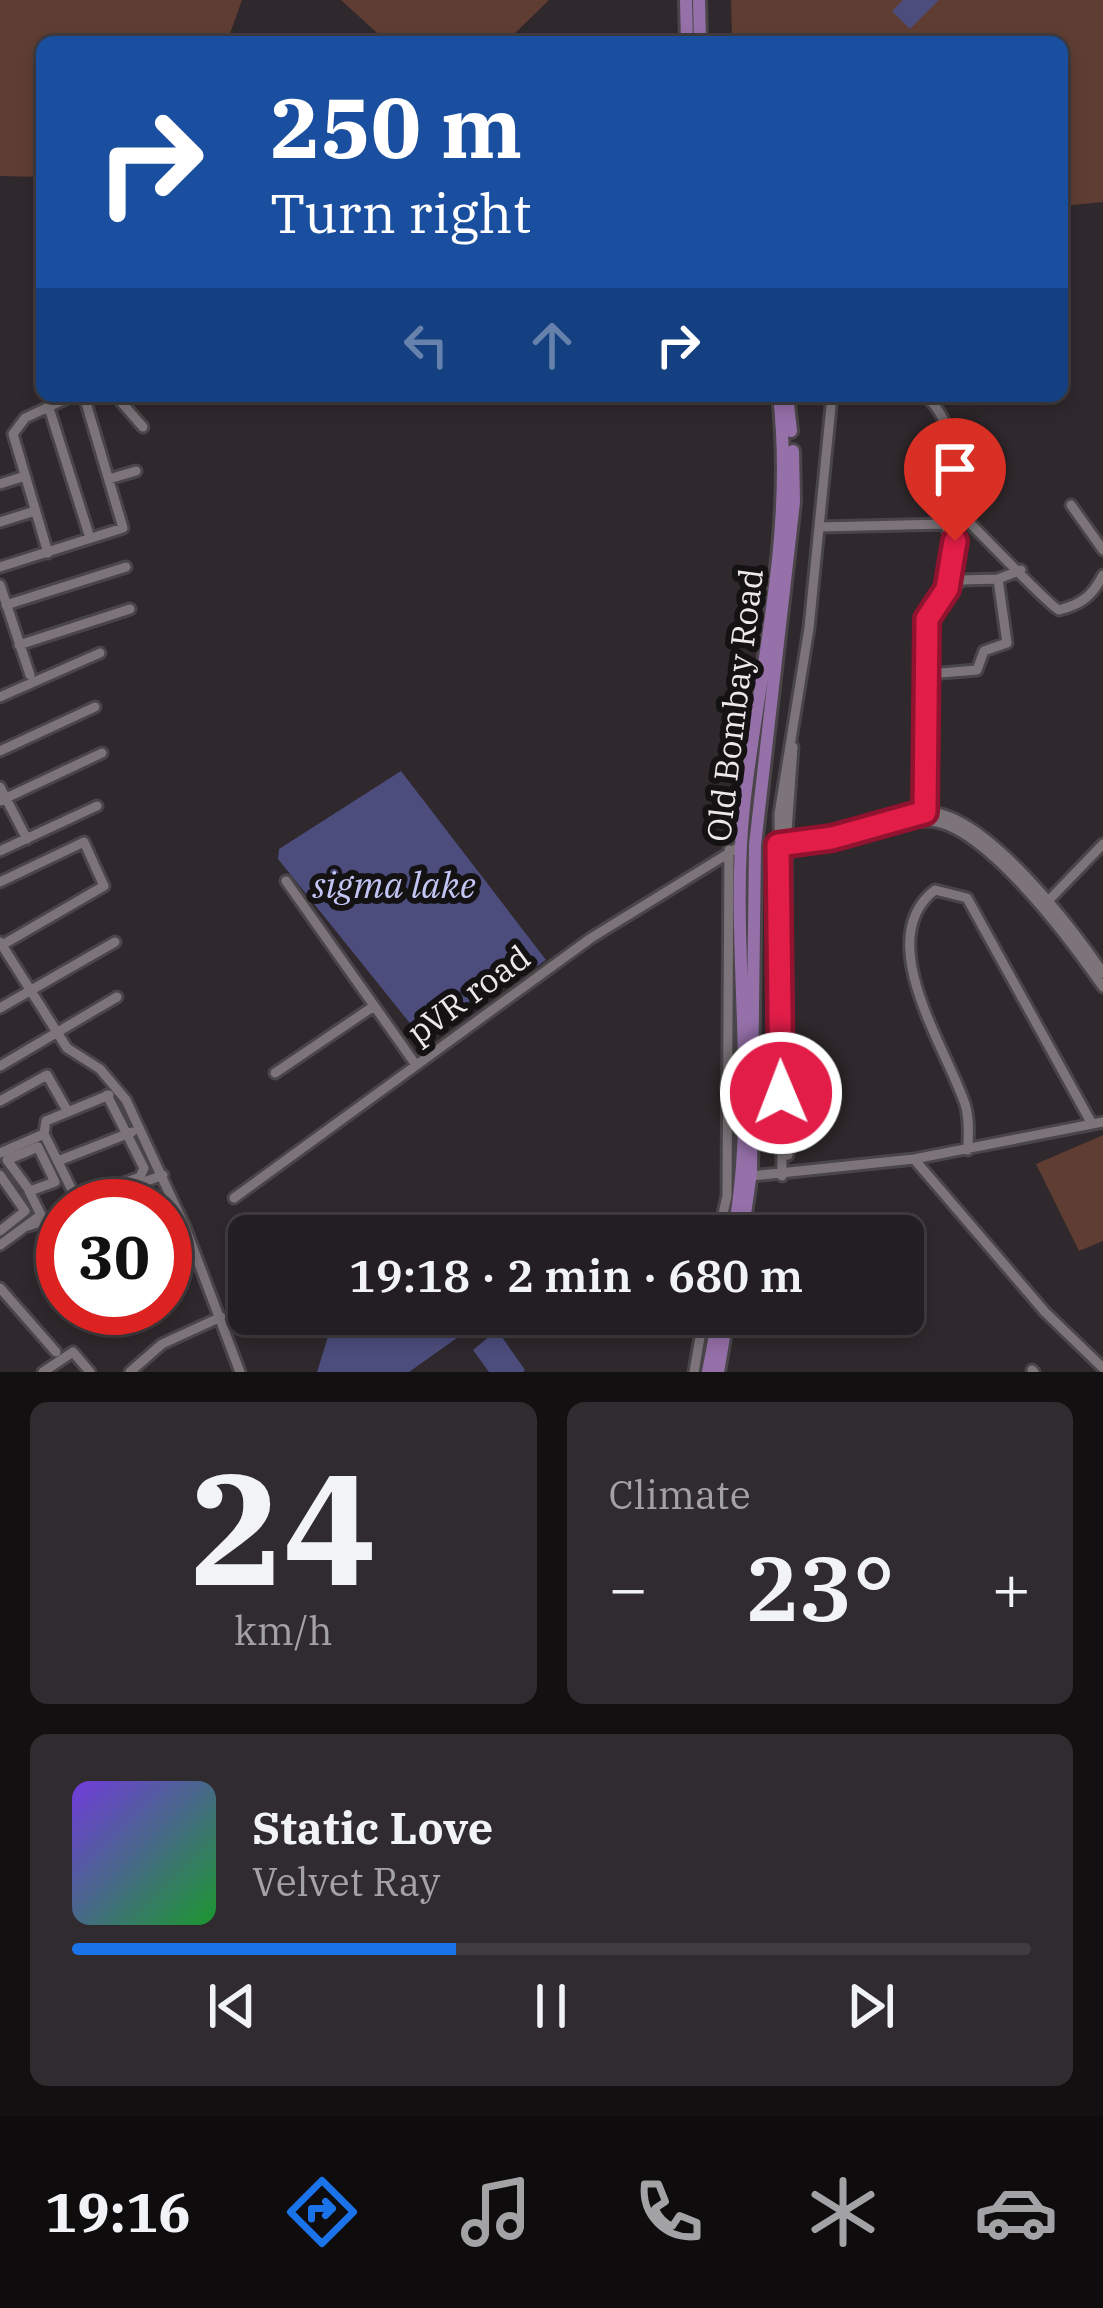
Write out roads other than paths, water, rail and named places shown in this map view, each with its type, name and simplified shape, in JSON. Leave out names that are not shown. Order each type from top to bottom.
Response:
[{"type":"main road","points":[[686,0],[687,36]]},
{"type":"main road","points":[[699,0],[700,36]]},
{"type":"main road","name":"Old Bombay Road","points":[[739,1215],[743,1145],[736,848],[786,501],[783,402]]},
{"type":"main road","name":"Old Bombay Road","points":[[743,1215],[751,1176],[755,845],[794,502],[784,402]]},
{"type":"main road","points":[[708,1372],[715,1335]]},
{"type":"main road","points":[[718,1372],[724,1335]]},
{"type":"street","points":[[48,553],[15,444],[16,425],[60,402]]},
{"type":"street","points":[[0,567],[123,528],[85,402]]},
{"type":"street","points":[[121,402],[142,428]]},
{"type":"street","points":[[785,1176],[785,758],[792,741],[820,527],[831,402]]},
{"type":"street","points":[[931,402],[943,416],[956,464],[953,506],[945,524],[957,554],[947,589]]},
{"type":"street","points":[[49,408],[90,538]]},
{"type":"street","points":[[109,479],[136,471]]},
{"type":"street","points":[[0,484],[25,476]]},
{"type":"street","points":[[953,506],[1021,570],[1040,597],[1059,610],[1085,601],[1103,575]]},
{"type":"street","points":[[1071,506],[1103,550]]},
{"type":"street","points":[[0,522],[34,511]]},
{"type":"street","points":[[820,527],[945,524]]},
{"type":"street","points":[[6,605],[126,567]]},
{"type":"street","points":[[925,812],[928,612],[947,589],[962,580],[998,579],[1021,570]]},
{"type":"street","points":[[929,674],[977,670],[984,651],[1007,643],[998,579]]},
{"type":"street","points":[[0,585],[30,675]]},
{"type":"street","points":[[19,645],[130,610]]},
{"type":"street","points":[[0,698],[100,653]]},
{"type":"street","points":[[0,751],[95,707]]},
{"type":"street","points":[[3,800],[102,753]]},
{"type":"street","points":[[0,787],[27,839]]},
{"type":"street","points":[[0,851],[97,806]]},
{"type":"street","points":[[782,849],[925,812],[959,823],[1052,898],[1103,973]]},
{"type":"street","points":[[782,849],[922,820],[952,826],[1045,906],[1103,987]]},
{"type":"street","points":[[0,882],[84,842],[104,886],[1,943],[67,1048],[100,1069],[119,1090],[135,1131],[142,1175],[82,1201],[74,1197],[43,1123],[119,1090]]},
{"type":"street","points":[[1052,898],[1103,844]]},
{"type":"street","points":[[721,1215],[728,1173],[736,848]]},
{"type":"street","name":"pVR road","points":[[234,1198],[591,938],[736,848]]},
{"type":"street","points":[[286,881],[416,1065]]},
{"type":"street","points":[[751,1176],[914,1159],[968,1150],[1097,1123],[967,898],[935,890],[911,917],[909,940],[933,1041],[964,1101],[968,1150]]},
{"type":"street","points":[[0,1008],[115,941]]},
{"type":"street","points":[[0,1066],[117,998]]},
{"type":"street","points":[[275,1073],[374,1006]]},
{"type":"street","points":[[0,1101],[47,1075],[68,1112]]},
{"type":"street","points":[[107,1095],[163,1175],[241,1372]]},
{"type":"street","points":[[58,1161],[135,1131]]},
{"type":"street","points":[[0,1153],[44,1133]]},
{"type":"street","points":[[0,1245],[42,1218],[7,1160],[38,1148],[55,1182],[29,1191]]},
{"type":"street","points":[[914,1159],[1045,1312],[1100,1365],[1088,1372]]},
{"type":"street","points":[[0,1175],[25,1211],[0,1231]]},
{"type":"street","points":[[153,1179],[163,1175]]},
{"type":"street","points":[[0,1288],[56,1352]]},
{"type":"street","points":[[130,1372],[162,1344],[221,1317]]},
{"type":"street","points":[[694,1372],[700,1335]]},
{"type":"street","points":[[43,1372],[73,1352],[90,1372]]},
{"type":"water","points":[[903,0],[939,0],[910,29],[892,11]]},
{"type":"water","name":"sigma lake","points":[[401,771],[546,960],[425,1042],[278,859],[279,849]]},
{"type":"water","points":[[328,1335],[461,1335],[409,1372],[317,1372]]},
{"type":"water","points":[[491,1335],[500,1335],[525,1370],[489,1372],[473,1350]]}]
